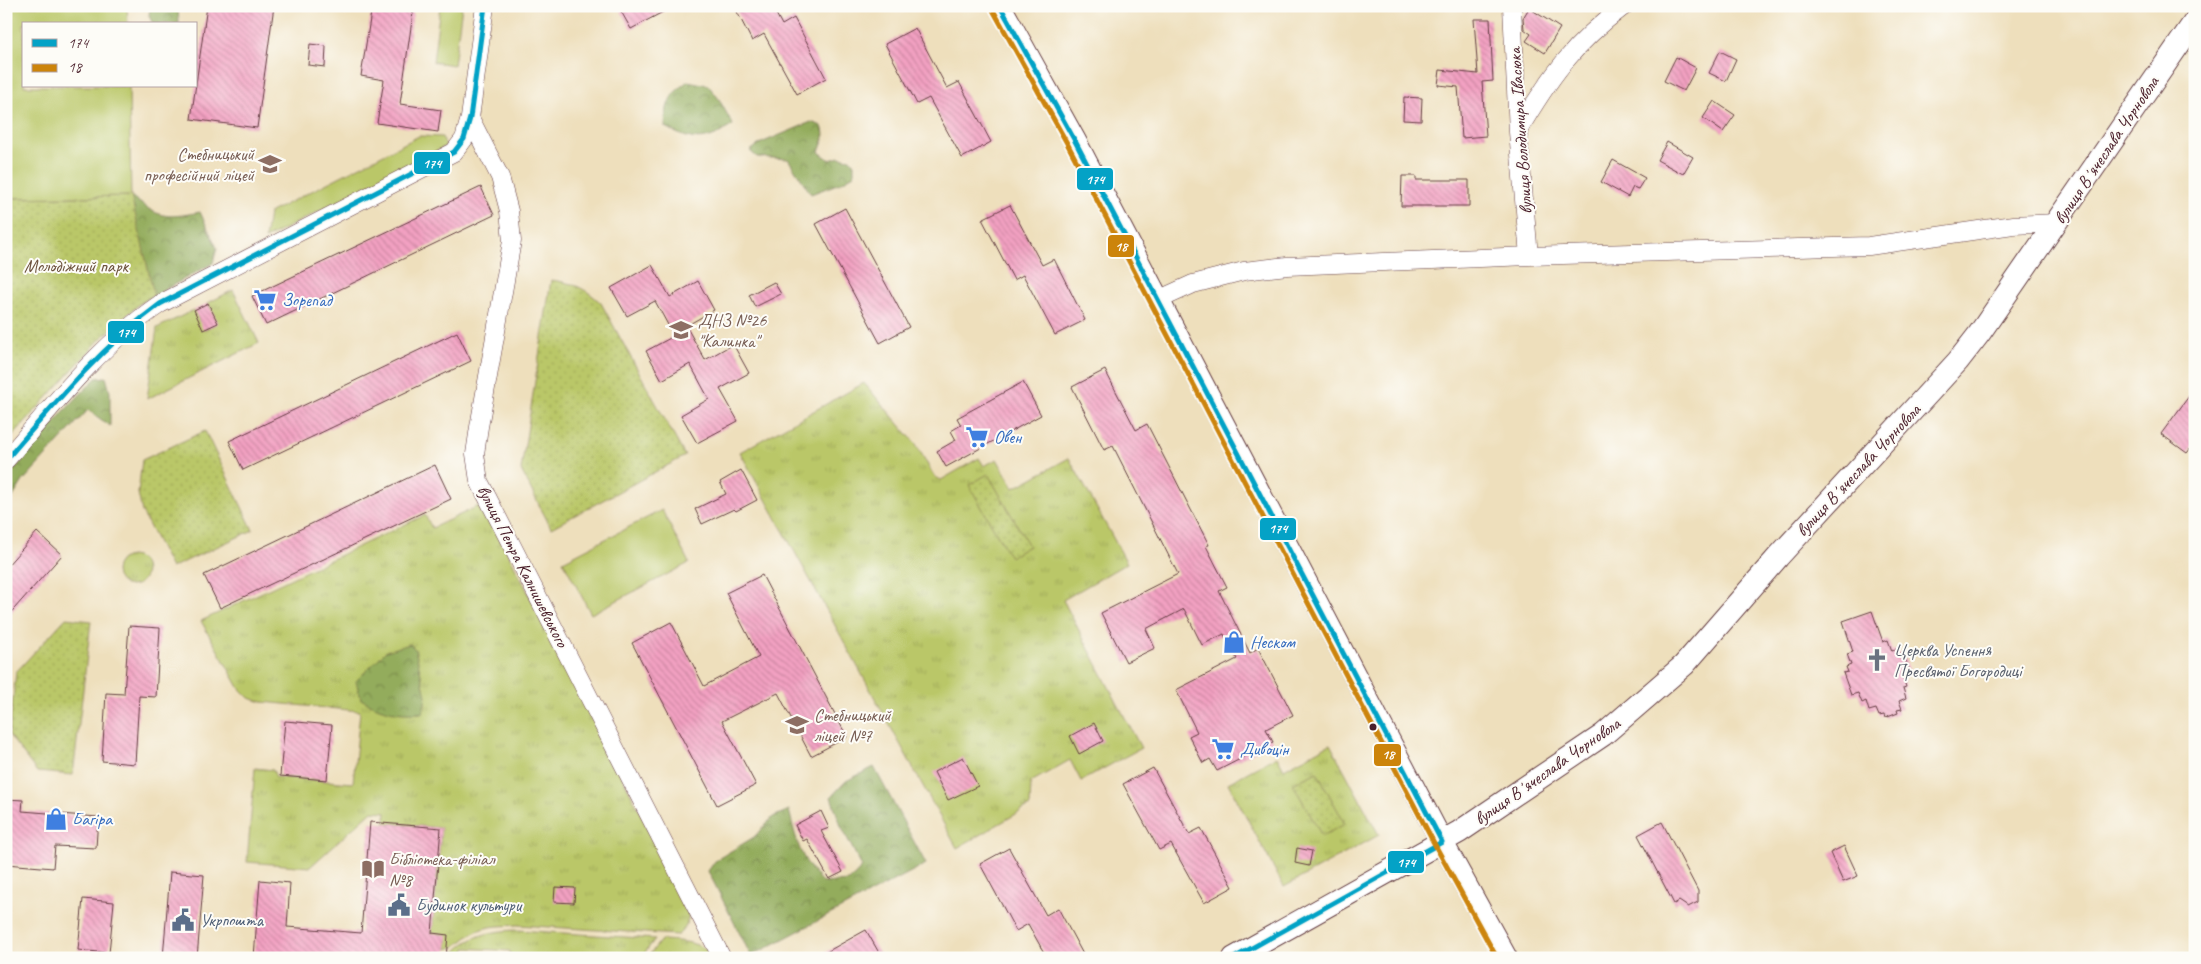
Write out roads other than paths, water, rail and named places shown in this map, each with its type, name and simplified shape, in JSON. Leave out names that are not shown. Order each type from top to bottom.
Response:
[{"type":"street","points":[[6,460],[49,409],[109,346],[145,314],[160,304],[454,152],[464,139],[470,118],[485,6]]},
{"type":"street","points":[[1000,6],[1075,140],[1442,842],[1506,958]]},
{"type":"street","name":"вулиця Володимира Івасюка","points":[[1512,6],[1518,132],[1529,256]]},
{"type":"street","points":[[1518,132],[1532,107],[1572,51],[1592,31],[1624,6]]},
{"type":"street","name":"вулиця Вʼячеслава Чорновола","points":[[1234,958],[1442,842],[1603,735],[1684,665],[1778,557],[1958,362],[2195,21]]},
{"type":"street","name":"вулиця Петра Калнишевського","points":[[470,118],[500,177],[509,211],[512,241],[475,454],[479,481],[722,958]]},
{"type":"street","points":[[1158,300],[1193,284],[1244,271],[1330,264],[1529,256],[1869,246],[2013,225],[2056,223]]},
{"type":"place","name":"Стебницький професійний ліцей","points":[[270,164]]},
{"type":"place","name":"Зорепад","points":[[265,300]]},
{"type":"place","name":"ДНЗ №26 \"Калинка\"","points":[[681,330]]},
{"type":"place","name":"Овен","points":[[977,437]]},
{"type":"place","name":"Неском","points":[[1234,642]]},
{"type":"place","name":"Церква Успення Пресвятої Богородиці","points":[[1877,660]]},
{"type":"place","name":"Стебницький ліцей №7","points":[[797,725]]},
{"type":"place","name":"Дивоцін","points":[[1223,749]]},
{"type":"place","name":"Багіра","points":[[56,819]]},
{"type":"place","name":"Бібліотека-філіал №8","points":[[373,869]]},
{"type":"place","name":"Будинок культури","points":[[399,905]]},
{"type":"place","name":"Укрпошта","points":[[183,920]]},
{"type":"park label","name":"Молодіжний парк","points":[[76,266]]}]
